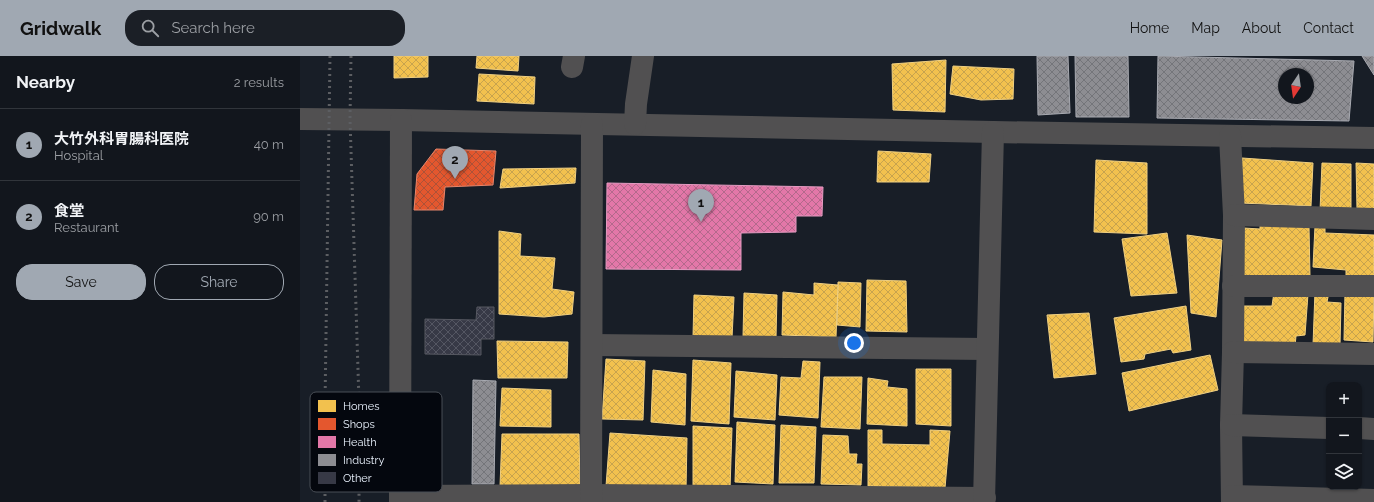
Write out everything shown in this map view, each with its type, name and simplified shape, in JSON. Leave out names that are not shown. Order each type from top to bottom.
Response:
[{"type":"street","points":[[635,124],[636,104],[643,56]]},
{"type":"street","points":[[300,119],[1374,138]]},
{"type":"street","points":[[400,392],[401,120]]},
{"type":"street","points":[[592,124],[592,498]]},
{"type":"street","points":[[400,499],[592,498],[985,500],[987,349],[993,132]]},
{"type":"street","points":[[1230,136],[1234,215],[1231,425],[1232,499],[1374,500]]},
{"type":"street","points":[[1234,215],[1374,219]]},
{"type":"street","points":[[1232,286],[1374,286]]},
{"type":"street","points":[[592,345],[987,349]]},
{"type":"street","points":[[1233,352],[1374,354]]},
{"type":"street","points":[[1231,425],[1326,428]]},
{"type":"street","points":[[1362,428],[1374,429]]},
{"type":"building: Homes","points":[[394,56],[428,56],[428,77],[394,78]]},
{"type":"building: Homes","points":[[477,56],[519,56],[518,71],[476,68]]},
{"type":"building: Homes","points":[[946,60],[945,112],[893,110],[892,64]]},
{"type":"building: Homes","points":[[953,66],[1014,69],[1013,99],[981,100],[950,94]]},
{"type":"building: Homes","points":[[479,74],[535,77],[534,104],[477,101]]},
{"type":"building: Homes","points":[[878,151],[931,154],[929,182],[877,182]]},
{"type":"building: Homes","points":[[1242,158],[1313,163],[1311,206],[1240,203]]},
{"type":"building: Homes","points":[[1096,160],[1147,163],[1147,234],[1094,232]]},
{"type":"building: Homes","points":[[1322,163],[1351,164],[1351,211],[1320,211]]},
{"type":"building: Homes","points":[[1356,163],[1374,164],[1374,209],[1357,209]]},
{"type":"building: Homes","points":[[576,168],[575,183],[500,188],[503,169]]},
{"type":"building: Homes","points":[[1260,219],[1309,226],[1310,277],[1242,277],[1244,228],[1260,229]]},
{"type":"building: Homes","points":[[1315,226],[1325,228],[1325,233],[1374,235],[1374,279],[1346,278],[1346,270],[1313,267]]},
{"type":"building: Homes","points":[[499,231],[521,234],[520,256],[555,258],[552,289],[574,292],[572,314],[544,317],[499,314]]},
{"type":"building: Homes","points":[[1167,233],[1177,293],[1131,296],[1122,239]]},
{"type":"building: Homes","points":[[1187,235],[1222,240],[1216,317],[1191,313]]},
{"type":"building: Homes","points":[[867,280],[906,281],[907,332],[866,331]]},
{"type":"building: Homes","points":[[838,282],[861,283],[860,327],[837,325]]},
{"type":"building: Homes","points":[[814,283],[838,285],[836,337],[782,335],[783,292],[814,295]]},
{"type":"building: Homes","points":[[1315,291],[1329,292],[1327,302],[1341,303],[1340,345],[1313,345]]},
{"type":"building: Homes","points":[[1274,292],[1308,294],[1305,335],[1296,336],[1295,346],[1239,346],[1244,306],[1272,306]]},
{"type":"building: Homes","points":[[1345,292],[1374,292],[1373,342],[1344,340]]},
{"type":"building: Homes","points":[[744,293],[777,295],[776,338],[743,337]]},
{"type":"building: Homes","points":[[694,295],[734,297],[732,338],[693,337]]},
{"type":"building: Homes","points":[[1186,306],[1191,350],[1173,353],[1171,349],[1145,354],[1144,359],[1121,362],[1114,318]]},
{"type":"building: Homes","points":[[1089,313],[1096,374],[1054,378],[1047,315]]},
{"type":"building: Homes","points":[[497,341],[568,342],[567,378],[498,378]]},
{"type":"building: Homes","points":[[1210,355],[1218,390],[1129,411],[1122,373]]},
{"type":"building: Homes","points":[[606,359],[645,361],[643,420],[602,419]]},
{"type":"building: Homes","points":[[693,360],[731,363],[729,424],[691,421]]},
{"type":"building: Homes","points":[[803,361],[820,362],[818,418],[779,415],[781,377],[801,378]]},
{"type":"building: Homes","points":[[916,369],[951,369],[951,426],[916,424]]},
{"type":"building: Homes","points":[[653,370],[686,374],[685,425],[651,422]]},
{"type":"building: Homes","points":[[736,371],[777,375],[775,420],[734,417]]},
{"type":"building: Homes","points":[[824,377],[862,377],[860,429],[821,427]]},
{"type":"building: Homes","points":[[868,378],[888,381],[887,387],[907,389],[907,426],[867,424]]},
{"type":"building: Homes","points":[[502,388],[551,390],[551,427],[500,426]]},
{"type":"building: Homes","points":[[737,422],[775,425],[773,484],[735,482]]},
{"type":"building: Homes","points":[[781,425],[816,427],[814,483],[779,483]]},
{"type":"building: Homes","points":[[693,426],[732,428],[730,489],[693,488]]},
{"type":"building: Homes","points":[[868,430],[882,430],[882,444],[930,445],[930,430],[950,431],[945,488],[868,486]]},
{"type":"building: Homes","points":[[610,433],[687,438],[686,490],[606,486]]},
{"type":"building: Homes","points":[[502,434],[579,434],[580,487],[500,486]]},
{"type":"building: Homes","points":[[823,435],[848,436],[849,454],[857,454],[856,464],[862,464],[861,485],[821,484]]},
{"type":"building: Shops","points":[[436,149],[496,151],[493,185],[445,187],[443,210],[414,210],[417,174]]},
{"type":"building: Health","points":[[607,183],[823,187],[822,216],[796,216],[796,232],[741,233],[741,270],[606,269]]},
{"type":"building: Industry","points":[[1037,56],[1068,56],[1070,113],[1038,115]]},
{"type":"building: Industry","points":[[1075,56],[1128,56],[1129,117],[1076,117]]},
{"type":"building: Industry","points":[[1158,56],[1354,61],[1349,121],[1157,118]]},
{"type":"building: Industry","points":[[1362,56],[1374,56],[1374,75]]},
{"type":"building: Industry","points":[[473,380],[496,381],[494,484],[472,484]]},
{"type":"building: Other","points":[[477,307],[494,307],[494,339],[481,339],[481,355],[425,354],[425,319],[476,320]]},
{"type":"railway","points":[[325,392],[330,56]]},
{"type":"railway","points":[[351,56],[350,119],[359,392]]},
{"type":"railway","points":[[325,492],[325,502]]},
{"type":"railway","points":[[359,492],[359,502]]},
{"type":"place","name":"食堂","points":[[455,179]]},
{"type":"place","name":"大竹外科胃腸科医院","points":[[701,222]]}]
